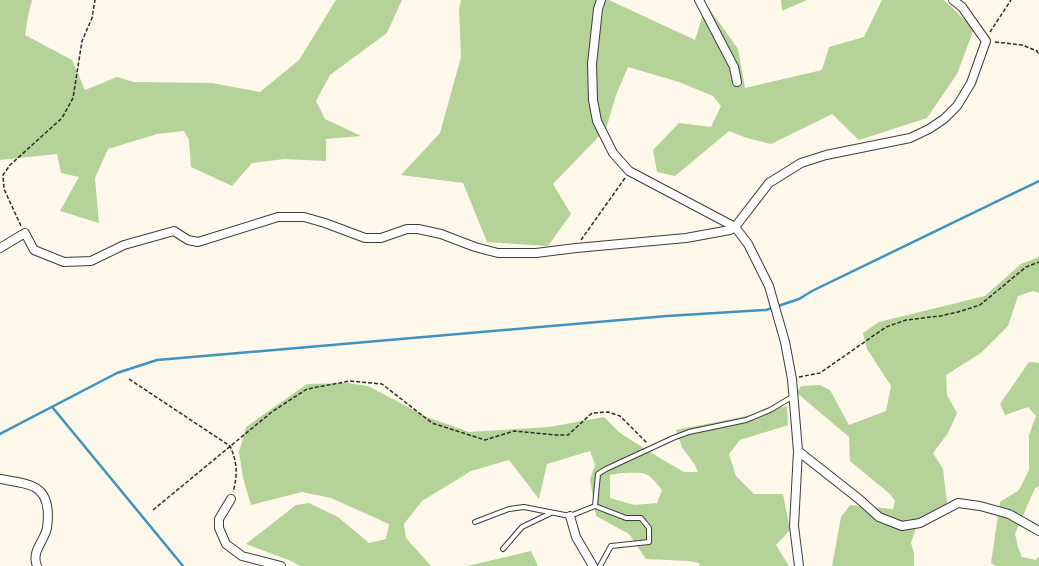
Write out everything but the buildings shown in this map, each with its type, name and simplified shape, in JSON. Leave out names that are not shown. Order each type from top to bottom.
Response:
[{"type":"street","points":[[601,0],[598,9],[592,64],[593,100],[597,121],[613,153],[629,171],[735,227],[748,244],[769,286],[785,342],[792,379],[792,397],[798,451],[794,526],[800,566]]},
{"type":"street","points":[[700,0],[734,67],[737,82]]},
{"type":"street","points":[[0,248],[25,233],[34,250],[64,262],[91,261],[124,245],[174,231],[188,240],[198,242],[278,217],[304,217],[365,238],[381,238],[407,229],[418,229],[441,234],[475,247],[498,253],[536,253],[686,238],[730,230],[735,227],[769,183],[801,163],[826,155],[910,138],[929,130],[958,106],[971,83],[986,40],[962,7],[953,0]]},
{"type":"street","points":[[798,451],[859,499],[879,517],[902,526],[920,523],[958,503],[980,506],[1009,514],[1039,530]]},
{"type":"street","points":[[0,479],[33,486],[41,492],[48,505],[46,529],[35,559],[38,566]]},
{"type":"street","points":[[231,499],[218,519],[219,528],[226,544],[242,556],[281,566]]},
{"type":"street","points":[[570,516],[576,537],[593,566]]},
{"type":"lane","points":[[595,506],[598,474],[651,448],[689,432],[746,420],[770,410],[792,397]]},
{"type":"lane","points":[[475,522],[509,509],[524,507],[570,516],[595,506],[626,518],[641,518],[649,528],[649,542],[611,546],[600,566]]},
{"type":"lane","points":[[503,549],[522,527],[552,512]]},
{"type":"path","points":[[25,233],[4,189],[3,175],[10,165],[62,118],[73,98],[82,41],[92,18],[95,0]]},
{"type":"path","points":[[1011,0],[986,40],[1022,46],[1037,51],[1039,54]]},
{"type":"path","points":[[576,248],[629,171]]},
{"type":"path","points":[[792,379],[820,373],[886,327],[906,320],[940,316],[980,305],[1026,267],[1039,262]]},
{"type":"path","points":[[128,379],[230,446],[236,460],[236,484],[231,499]]},
{"type":"path","points":[[154,510],[273,410],[307,389],[350,381],[382,384],[432,423],[485,440],[514,431],[568,435],[592,413],[608,412],[620,416],[651,448]]},
{"type":"green space","points":[[0,0],[32,0],[25,35],[72,60],[85,90],[117,77],[134,82],[212,83],[260,92],[299,60],[336,0],[402,0],[387,33],[330,75],[316,101],[325,119],[361,136],[326,139],[326,161],[284,159],[252,163],[232,186],[191,167],[189,140],[184,131],[157,134],[108,149],[95,178],[99,223],[60,211],[79,177],[61,173],[57,154],[0,160]]},
{"type":"green space","points":[[461,0],[609,0],[695,40],[706,4],[738,49],[745,88],[822,70],[829,47],[864,37],[882,0],[944,0],[974,29],[957,74],[927,118],[859,140],[832,114],[771,144],[747,138],[729,131],[675,176],[657,172],[653,150],[679,123],[711,127],[721,106],[713,96],[679,82],[628,67],[616,95],[606,129],[553,184],[571,214],[548,246],[487,242],[463,183],[401,175],[440,133],[461,57],[459,9]]},
{"type":"green space","points":[[781,0],[807,0],[782,11]]},
{"type":"green space","points":[[1039,257],[1039,293],[1033,291],[1018,296],[1008,326],[981,353],[946,375],[947,395],[957,413],[948,433],[933,453],[943,469],[947,503],[919,519],[911,543],[914,553],[914,566],[832,566],[841,517],[850,505],[893,509],[895,501],[890,494],[850,461],[849,437],[797,393],[801,386],[820,385],[830,390],[849,425],[886,411],[891,386],[867,349],[863,333],[879,322],[985,296],[1021,264]]},
{"type":"green space","points":[[1029,362],[1039,363],[1039,486],[1035,488],[1015,534],[1022,557],[1036,560],[1039,556],[1039,566],[996,566],[991,563],[1000,502],[1019,490],[1029,470],[1029,435],[1036,416],[1028,407],[1005,415],[1000,404]]},
{"type":"green space","points":[[348,383],[368,386],[427,417],[469,432],[549,427],[604,417],[620,433],[684,472],[698,472],[695,465],[682,447],[676,430],[742,417],[787,406],[788,425],[740,440],[729,454],[736,476],[754,494],[783,494],[790,530],[776,545],[789,566],[700,566],[699,563],[689,561],[646,559],[629,534],[596,516],[590,479],[595,465],[590,451],[547,464],[539,499],[509,460],[471,471],[422,501],[404,524],[406,538],[431,566],[300,566],[291,561],[246,544],[296,505],[309,503],[338,517],[369,543],[386,539],[389,524],[331,498],[302,492],[251,505],[243,478],[239,452],[246,427],[307,384]],"holes":[[[621,473],[641,473],[649,476],[662,490],[657,503],[634,505],[610,498],[610,475]]]},
{"type":"green space","points":[[531,551],[538,566],[467,566]]},
{"type":"waterway","points":[[0,434],[117,373],[157,360],[667,316],[766,310],[799,299],[812,291],[1039,181]]},
{"type":"waterway","points":[[53,408],[183,566]]}]
